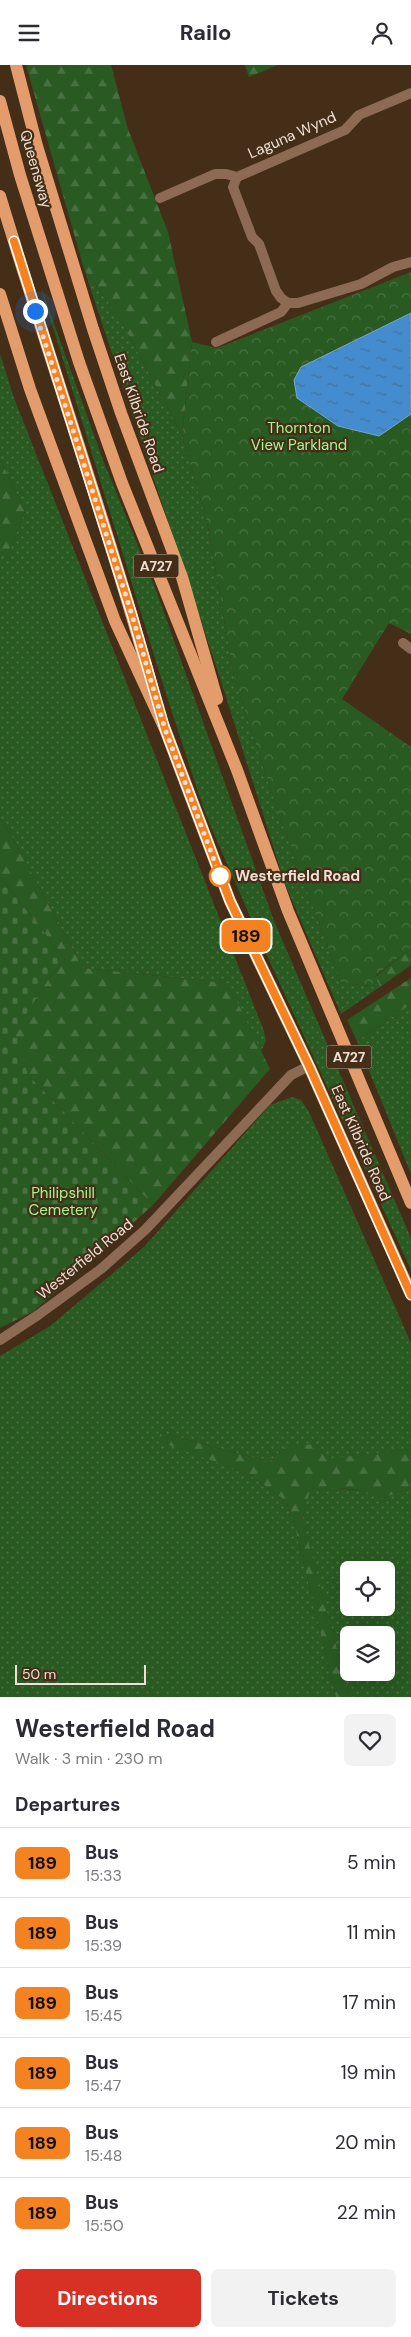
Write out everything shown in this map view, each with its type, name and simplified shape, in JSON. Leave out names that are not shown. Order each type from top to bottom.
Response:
[{"type":"main road","name":"East Kilbride Road","points":[[16,65],[37,146],[93,329],[121,413],[182,577],[237,770]]},
{"type":"main road","name":"Queensway","points":[[0,101],[20,175],[43,246]]},
{"type":"main road","name":"East Kilbride Road","points":[[0,196],[132,615],[165,729]]},
{"type":"main road","name":"East Kilbride Road","points":[[43,246],[78,362],[122,483],[237,770],[294,928],[411,1203]]},
{"type":"main road","name":"East Kilbride Road","points":[[0,294],[30,389],[115,621],[165,729],[230,901],[309,1066],[411,1295]]},
{"type":"street","name":"Laguna Wynd","points":[[160,198],[215,174],[237,177],[344,130],[359,115],[411,93]]},
{"type":"street","name":"Laguna Wynd","points":[[237,177],[233,187],[252,237],[259,244],[276,291],[288,303]]},
{"type":"street","points":[[216,341],[281,312],[288,303],[298,303],[361,284],[376,277],[384,270],[411,262]]},
{"type":"street","name":"Westerfield Road","points":[[0,1340],[101,1269],[146,1229],[291,1075],[309,1066]]},
{"type":"green space","points":[[26,65],[111,65],[128,129],[168,232],[192,342],[182,435],[119,317],[84,269]]},
{"type":"green space","points":[[245,65],[278,65],[249,77]]},
{"type":"green space","points":[[84,269],[119,317],[182,435],[208,526],[234,677],[277,809],[341,983],[380,987],[341,1014],[285,884],[220,678]]},
{"type":"green space","name":"Thornton View Parkland","points":[[411,272],[411,634],[389,623],[342,699],[411,747],[411,948],[375,976],[380,987],[341,983],[277,809],[234,677],[208,526],[182,435],[192,342],[217,348]]},
{"type":"green space","points":[[39,282],[103,460],[157,593],[274,921],[411,1238],[411,1270],[270,962],[205,813],[167,697]]},
{"type":"green space","points":[[0,354],[14,398],[264,1031],[266,1041],[261,1051],[227,983],[83,968],[10,833],[0,820],[0,554],[8,554],[25,511],[0,459]]},
{"type":"green space","points":[[0,459],[25,511],[8,554],[0,554]]},
{"type":"green space","points":[[0,820],[10,833],[83,968],[228,983],[270,1069],[153,1205],[28,1075],[14,1032],[47,981],[65,959],[0,877]]},
{"type":"green space","name":"Philipshill Cemetery","points":[[0,877],[65,959],[47,981],[15,1032],[28,1075],[153,1205],[34,1311],[0,1328]]},
{"type":"green space","points":[[411,948],[411,965],[380,987],[375,977]]},
{"type":"green space","points":[[411,978],[411,1004],[357,1041],[347,1020]]},
{"type":"green space","points":[[411,1004],[411,1174],[357,1041]]},
{"type":"green space","points":[[292,1097],[301,1100],[309,1112],[411,1343],[411,1449],[326,1460],[285,1447],[269,1462],[160,1432],[160,1441],[247,1473],[286,1501],[293,1519],[336,1697],[0,1697],[0,1356],[50,1326],[144,1247],[270,1105]]},
{"type":"green space","points":[[160,1432],[269,1462],[285,1447],[315,1444],[326,1459],[411,1449],[411,1488],[383,1498],[347,1489],[310,1491],[302,1519],[340,1660],[340,1681],[346,1681],[350,1697],[336,1697],[293,1519],[286,1501],[247,1473],[160,1442]]},
{"type":"green space","points":[[329,1487],[370,1492],[383,1498],[411,1488],[411,1697],[350,1697],[346,1681],[395,1681],[395,1626],[340,1626],[340,1660],[302,1520],[309,1491]]},
{"type":"water","points":[[411,313],[411,414],[379,436],[338,426],[297,398],[294,380],[301,367]]},
{"type":"bus line","name":"189","points":[[14,241],[78,439],[165,729],[230,901],[309,1066],[411,1295]]},
{"type":"place","name":"Westerfield Road","points":[[220,876]]},
{"type":"route","points":[[35,311],[78,439],[165,729],[223,884],[220,876]]}]
